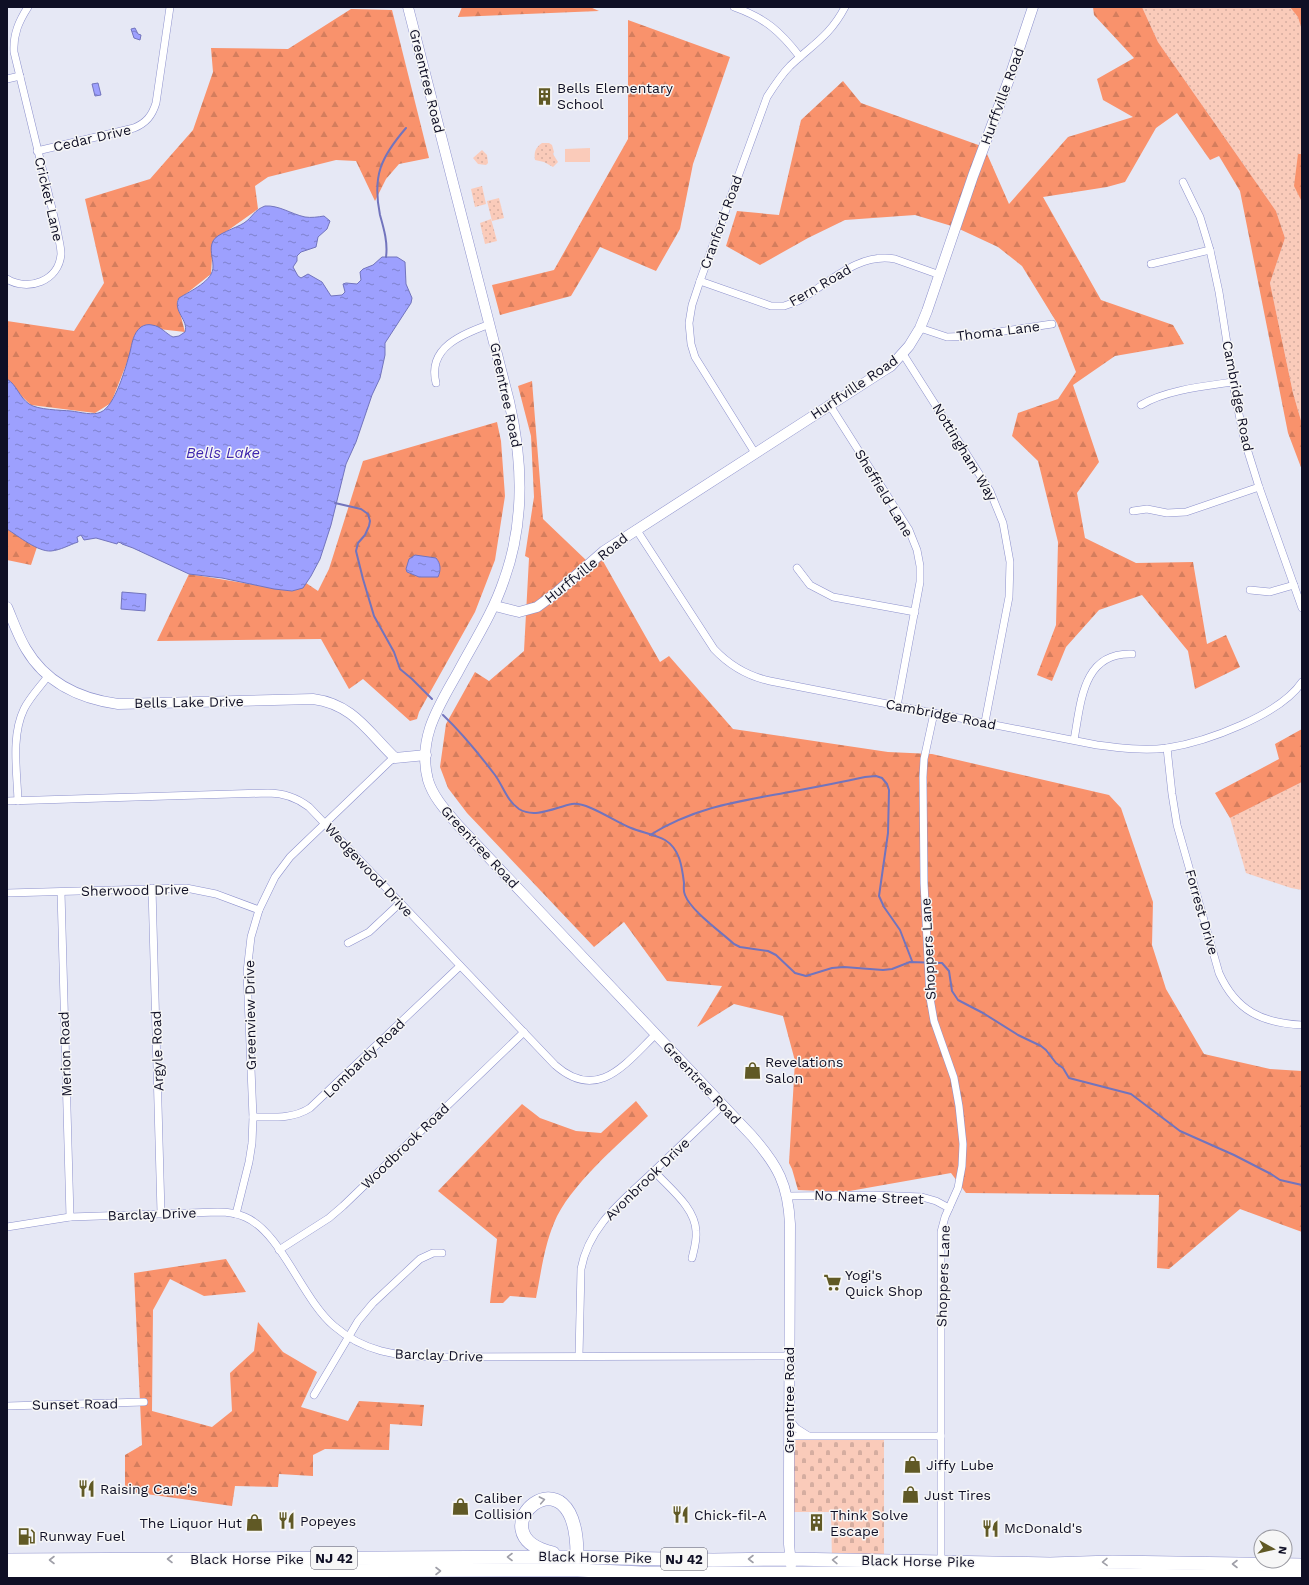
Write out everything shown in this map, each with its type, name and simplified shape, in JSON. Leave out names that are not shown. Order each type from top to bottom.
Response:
[{"type":"highway","points":[[544,1499],[560,1503],[568,1510],[575,1527],[572,1556],[541,1550],[528,1541],[524,1535],[522,1523],[527,1508],[536,1501],[544,1499]]},
{"type":"highway","name":"Black Horse Pike","points":[[7,1560],[572,1556],[714,1560],[790,1559],[1050,1564],[1112,1562],[1302,1565]]},
{"type":"highway","points":[[295,1571],[300,1565],[374,1563],[381,1558]]},
{"type":"highway","name":"Black Horse Pike","points":[[7,1572],[96,1573],[295,1571],[581,1574],[620,1572],[705,1572],[793,1575],[1302,1577]]},
{"type":"highway","points":[[605,1578],[620,1572]]},
{"type":"highway","points":[[705,1572],[728,1578]]},
{"type":"street","name":"Cricket Lane","points":[[7,279],[20,285],[38,283],[51,275],[60,259],[60,244],[14,52],[14,40],[18,24],[28,7]]},
{"type":"street","name":"Cedar Drive","points":[[37,151],[134,128],[143,124],[150,118],[156,103],[170,7]]},
{"type":"street","name":"Greentree Road","points":[[408,7],[513,419],[519,456],[520,478],[520,506],[516,537],[505,580],[495,606],[436,711],[428,732],[426,755],[429,781],[438,801],[443,808],[723,1105],[768,1156],[780,1174],[788,1196],[790,1236],[788,1356],[790,1559],[793,1575]]},
{"type":"street","points":[[734,7],[745,9],[778,31],[800,57]]},
{"type":"street","name":"Cranford Road","points":[[755,453],[695,357],[689,330],[690,315],[700,281],[762,107],[778,80],[800,57],[829,32],[845,7]]},
{"type":"street","name":"Hurffville Road","points":[[495,606],[519,612],[537,607],[556,593],[595,558],[636,529],[829,404],[883,371],[903,354],[920,328],[940,275],[975,170],[1008,82],[1033,7]]},
{"type":"street","points":[[7,79],[20,76]]},
{"type":"street","name":"Cambridge Road","points":[[1183,182],[1200,217],[1210,250],[1220,297],[1242,429],[1259,487],[1302,608]]},
{"type":"street","points":[[1151,264],[1210,250]]},
{"type":"street","name":"Fern Road","points":[[700,281],[764,304],[778,306],[798,301],[856,264],[873,258],[895,259],[940,275]]},
{"type":"street","points":[[436,383],[434,376],[436,362],[452,341],[468,332],[490,324]]},
{"type":"street","name":"Thoma Lane","points":[[920,328],[948,337],[971,336],[1052,324]]},
{"type":"street","name":"Nottingham Way","points":[[903,354],[990,491],[1003,523],[1010,562],[1009,596],[985,722]]},
{"type":"street","points":[[1141,405],[1151,399],[1165,394],[1233,382]]},
{"type":"street","name":"Sheffield Lane","points":[[829,404],[905,524],[915,543],[919,558],[919,590],[897,706]]},
{"type":"street","points":[[1133,511],[1147,509],[1167,513],[1186,512],[1259,487]]},
{"type":"street","name":"Cambridge Road","points":[[636,529],[707,639],[722,657],[739,671],[770,681],[1074,740],[1125,748],[1167,748],[1198,740],[1250,721],[1282,703],[1293,694],[1302,682]]},
{"type":"street","points":[[798,568],[810,584],[833,597],[914,612]]},
{"type":"street","points":[[1250,590],[1270,592],[1294,585]]},
{"type":"street","name":"Bells Lake Drive","points":[[7,607],[26,649],[36,663],[48,676],[81,696],[97,701],[118,704],[313,699],[324,700],[340,706],[358,719],[395,758]]},
{"type":"street","points":[[1074,740],[1083,691],[1090,675],[1099,664],[1111,656],[1118,654],[1132,654]]},
{"type":"street","points":[[18,801],[16,743],[19,724],[28,702],[48,676]]},
{"type":"street","name":"Shoppers Lane","points":[[934,713],[924,759],[922,777],[927,966],[932,1013],[954,1078],[963,1134],[963,1155],[958,1188],[948,1208],[941,1232],[941,1561]]},
{"type":"street","name":"Forrest Drive","points":[[1167,748],[1177,825],[1219,972],[1232,996],[1243,1007],[1256,1015],[1280,1024],[1302,1025]]},
{"type":"street","points":[[395,758],[426,755]]},
{"type":"street","name":"Greenview Drive","points":[[236,1214],[251,1152],[253,1117],[247,972],[249,948],[259,910],[269,889],[299,847],[395,758]]},
{"type":"street","name":"Wedgewood Drive","points":[[7,801],[276,793],[290,796],[303,802],[324,823],[555,1065],[566,1074],[578,1079],[593,1080],[606,1077],[618,1070],[656,1034]]},
{"type":"street","name":"Sherwood Drive","points":[[7,893],[180,887],[216,894],[259,910]]},
{"type":"street","name":"Argyle Road","points":[[152,888],[161,1213]]},
{"type":"street","name":"Merion Road","points":[[60,892],[70,1217]]},
{"type":"street","points":[[348,943],[370,932],[400,903]]},
{"type":"street","name":"Lombardy Road","points":[[253,1117],[290,1116],[310,1108],[460,966]]},
{"type":"street","name":"Woodbrook Road","points":[[279,1250],[329,1218],[343,1206],[524,1032]]},
{"type":"street","name":"Avonbrook Drive","points":[[579,1356],[580,1278],[582,1261],[589,1243],[604,1219],[723,1105]]},
{"type":"street","points":[[654,1171],[679,1198],[691,1214],[696,1231],[692,1258]]},
{"type":"street","name":"No Name Street","points":[[788,1196],[873,1195],[922,1197],[936,1201],[948,1208]]},
{"type":"street","name":"Barclay Drive","points":[[7,1227],[70,1217],[161,1213],[218,1212],[246,1217],[257,1224],[279,1250],[319,1311],[333,1326],[369,1348],[404,1356],[788,1356]]},
{"type":"street","points":[[314,1395],[358,1321],[373,1303],[420,1259],[433,1253],[442,1252]]},
{"type":"street","name":"Sunset Road","points":[[7,1406],[144,1402]]},
{"type":"street","points":[[789,1419],[796,1428],[809,1436]]},
{"type":"street","points":[[789,1436],[941,1436]]},
{"type":"street","points":[[789,1451],[796,1440],[809,1436]]},
{"type":"street","points":[[572,1556],[581,1574]]},
{"type":"green space","points":[[462,7],[590,7],[599,11],[458,17]]},
{"type":"green space","points":[[1093,7],[1142,7],[1158,42],[1276,211],[1285,238],[1270,283],[1293,393],[1302,424],[1302,470],[1288,433],[1240,191],[1219,156],[1210,160],[1177,113],[1156,128],[1125,182],[1107,187],[1043,197],[1101,300],[1173,325],[1184,344],[1115,356],[1073,385],[1099,462],[1077,493],[1085,538],[1136,563],[1193,562],[1207,644],[1226,635],[1240,667],[1195,689],[1188,651],[1142,595],[1099,610],[1066,647],[1052,681],[1037,675],[1056,625],[1058,542],[1038,461],[1012,436],[1018,413],[1058,399],[1076,372],[1057,323],[1022,266],[998,247],[955,227],[915,215],[845,220],[808,238],[760,265],[726,246],[737,211],[779,215],[801,120],[843,81],[861,103],[984,147],[1009,204],[1068,137],[1133,117],[1103,100],[1097,79],[1134,58],[1094,15]]},
{"type":"green space","points":[[1142,7],[1302,7],[1302,424],[1293,393],[1270,283],[1285,238],[1276,211],[1158,42]]},
{"type":"green space","points":[[1290,7],[1302,7],[1302,30],[1298,17]]},
{"type":"green space","points":[[351,9],[392,10],[429,158],[399,164],[386,179],[375,201],[356,161],[336,160],[268,177],[255,186],[258,209],[213,241],[211,274],[177,301],[185,332],[141,327],[111,403],[95,413],[31,405],[7,382],[7,321],[74,331],[104,283],[85,199],[150,179],[193,130],[213,72],[211,48],[288,49]]},
{"type":"green space","points":[[628,20],[730,57],[693,164],[680,229],[656,271],[600,247],[571,296],[500,315],[492,285],[554,270],[628,139]]},
{"type":"green space","points":[[542,143],[549,143],[552,145],[554,152],[553,154],[558,162],[553,167],[544,162],[535,160],[536,150]]},
{"type":"green space","points":[[590,148],[590,162],[565,162],[565,149]]},
{"type":"green space","points":[[482,150],[487,155],[488,163],[486,165],[478,164],[473,158]]},
{"type":"green space","points":[[1298,154],[1302,154],[1302,202],[1294,186]]},
{"type":"green space","points":[[482,186],[486,204],[475,207],[471,189]]},
{"type":"green space","points":[[499,198],[504,218],[492,221],[487,201]]},
{"type":"green space","points":[[491,219],[497,241],[485,244],[480,223]]},
{"type":"green space","points":[[532,381],[543,519],[587,561],[599,554],[660,662],[669,656],[733,729],[888,752],[932,754],[1109,795],[1121,808],[1153,902],[1152,945],[1166,989],[1204,1054],[1270,1069],[1302,1071],[1302,1232],[1240,1209],[1169,1269],[1157,1268],[1159,1195],[966,1193],[951,1173],[844,1192],[798,1190],[789,1163],[795,1061],[783,1016],[734,1004],[697,1027],[722,986],[667,981],[624,922],[594,947],[467,813],[448,788],[440,767],[446,724],[475,672],[489,681],[524,651],[529,558],[525,556],[534,497],[531,436],[518,386]]},
{"type":"green space","points":[[497,422],[501,441],[505,496],[495,560],[475,612],[419,712],[417,719],[410,721],[363,679],[349,689],[321,639],[157,641],[189,574],[292,591],[306,583],[318,591],[329,569],[363,461]]},
{"type":"green space","points":[[7,529],[37,547],[31,565],[7,560]]},
{"type":"green space","points":[[1302,729],[1302,782],[1230,818],[1215,793],[1279,759],[1275,744]]},
{"type":"green space","points":[[1302,782],[1302,890],[1291,888],[1246,873],[1230,818]]},
{"type":"green space","points":[[636,1101],[648,1116],[595,1166],[561,1209],[554,1223],[548,1241],[536,1298],[510,1296],[503,1303],[490,1303],[497,1239],[438,1191],[522,1104],[540,1118],[576,1131],[601,1133]]},
{"type":"green space","points":[[226,1259],[246,1292],[204,1296],[170,1279],[153,1310],[152,1411],[212,1427],[232,1411],[230,1373],[254,1351],[258,1322],[283,1352],[317,1372],[301,1407],[348,1421],[359,1401],[424,1405],[422,1426],[390,1424],[389,1450],[325,1449],[313,1455],[313,1476],[279,1474],[278,1487],[235,1486],[232,1506],[125,1491],[125,1455],[142,1445],[134,1273]]},
{"type":"green space","points":[[789,1436],[884,1436],[884,1560],[832,1560],[831,1512],[789,1512]]},
{"type":"water","points":[[135,28],[138,34],[141,35],[140,40],[134,38],[131,29]]},
{"type":"water","points":[[98,83],[101,95],[95,96],[92,84]]},
{"type":"water","name":"Bells Lake","points":[[265,206],[280,208],[305,217],[324,216],[330,221],[327,229],[318,237],[316,247],[301,252],[297,256],[297,261],[293,267],[298,276],[301,278],[308,274],[322,282],[331,296],[342,295],[345,292],[343,284],[357,284],[361,280],[360,272],[363,269],[373,265],[382,257],[397,257],[405,262],[406,284],[412,298],[411,303],[385,343],[385,355],[380,378],[372,395],[356,442],[346,464],[331,525],[320,559],[303,588],[292,591],[274,589],[222,578],[189,574],[121,543],[118,542],[117,544],[96,538],[84,540],[81,535],[77,537],[78,542],[58,550],[46,551],[28,543],[7,529],[7,379],[13,384],[23,398],[33,406],[43,409],[94,414],[101,412],[111,402],[115,394],[126,367],[133,339],[138,329],[142,326],[151,325],[161,328],[173,337],[179,336],[185,332],[185,323],[177,303],[179,298],[206,281],[210,276],[213,266],[211,250],[213,241],[215,238],[244,223],[258,210]]},
{"type":"water","points":[[415,555],[436,558],[440,567],[438,577],[419,577],[407,572],[406,569],[409,559]]},
{"type":"water","points":[[122,592],[146,594],[145,611],[121,609]]},
{"type":"waterway","points":[[386,257],[386,241],[378,201],[378,178],[390,148],[406,128]]},
{"type":"waterway","points":[[335,503],[361,509],[368,514],[370,521],[369,526],[365,535],[358,543],[356,551],[374,616],[394,652],[400,669],[432,699]]},
{"type":"waterway","points":[[443,715],[477,752],[498,779],[511,802],[519,809],[525,812],[539,813],[572,804],[578,804],[593,809],[631,828],[665,840],[677,853],[681,865],[684,892],[688,901],[693,908],[734,944],[740,947],[768,951],[776,955],[795,973],[806,976],[832,968],[844,967],[883,970],[892,969],[910,962],[942,963],[949,971],[952,991],[958,1000],[983,1013],[1018,1035],[1041,1046],[1056,1063],[1063,1068],[1069,1078],[1131,1094],[1180,1131],[1234,1155],[1280,1180],[1302,1185]]},
{"type":"waterway","points":[[650,835],[682,818],[731,803],[865,777],[876,776],[882,778],[887,784],[889,790],[888,833],[879,896],[884,907],[900,930],[912,961]]},
{"type":"place","name":"Bells Elementary School","points":[[544,96]]},
{"type":"place","name":"Revelations Salon","points":[[752,1070]]},
{"type":"place","name":"Yogi's Quick Shop","points":[[832,1283]]},
{"type":"place","name":"Jiffy Lube","points":[[913,1465]]},
{"type":"place","name":"Raising Cane's","points":[[87,1489]]},
{"type":"place","name":"Just Tires","points":[[911,1495]]},
{"type":"place","name":"Caliber Collision","points":[[461,1506]]},
{"type":"place","name":"Chick-fil-A","points":[[681,1515]]},
{"type":"place","name":"Popeyes","points":[[287,1521]]},
{"type":"place","name":"The Liquor Hut","points":[[255,1523]]},
{"type":"place","name":"Think Solve Escape","points":[[817,1523]]},
{"type":"place","name":"McDonald's","points":[[991,1528]]},
{"type":"place","name":"Runway Fuel","points":[[26,1536]]}]
